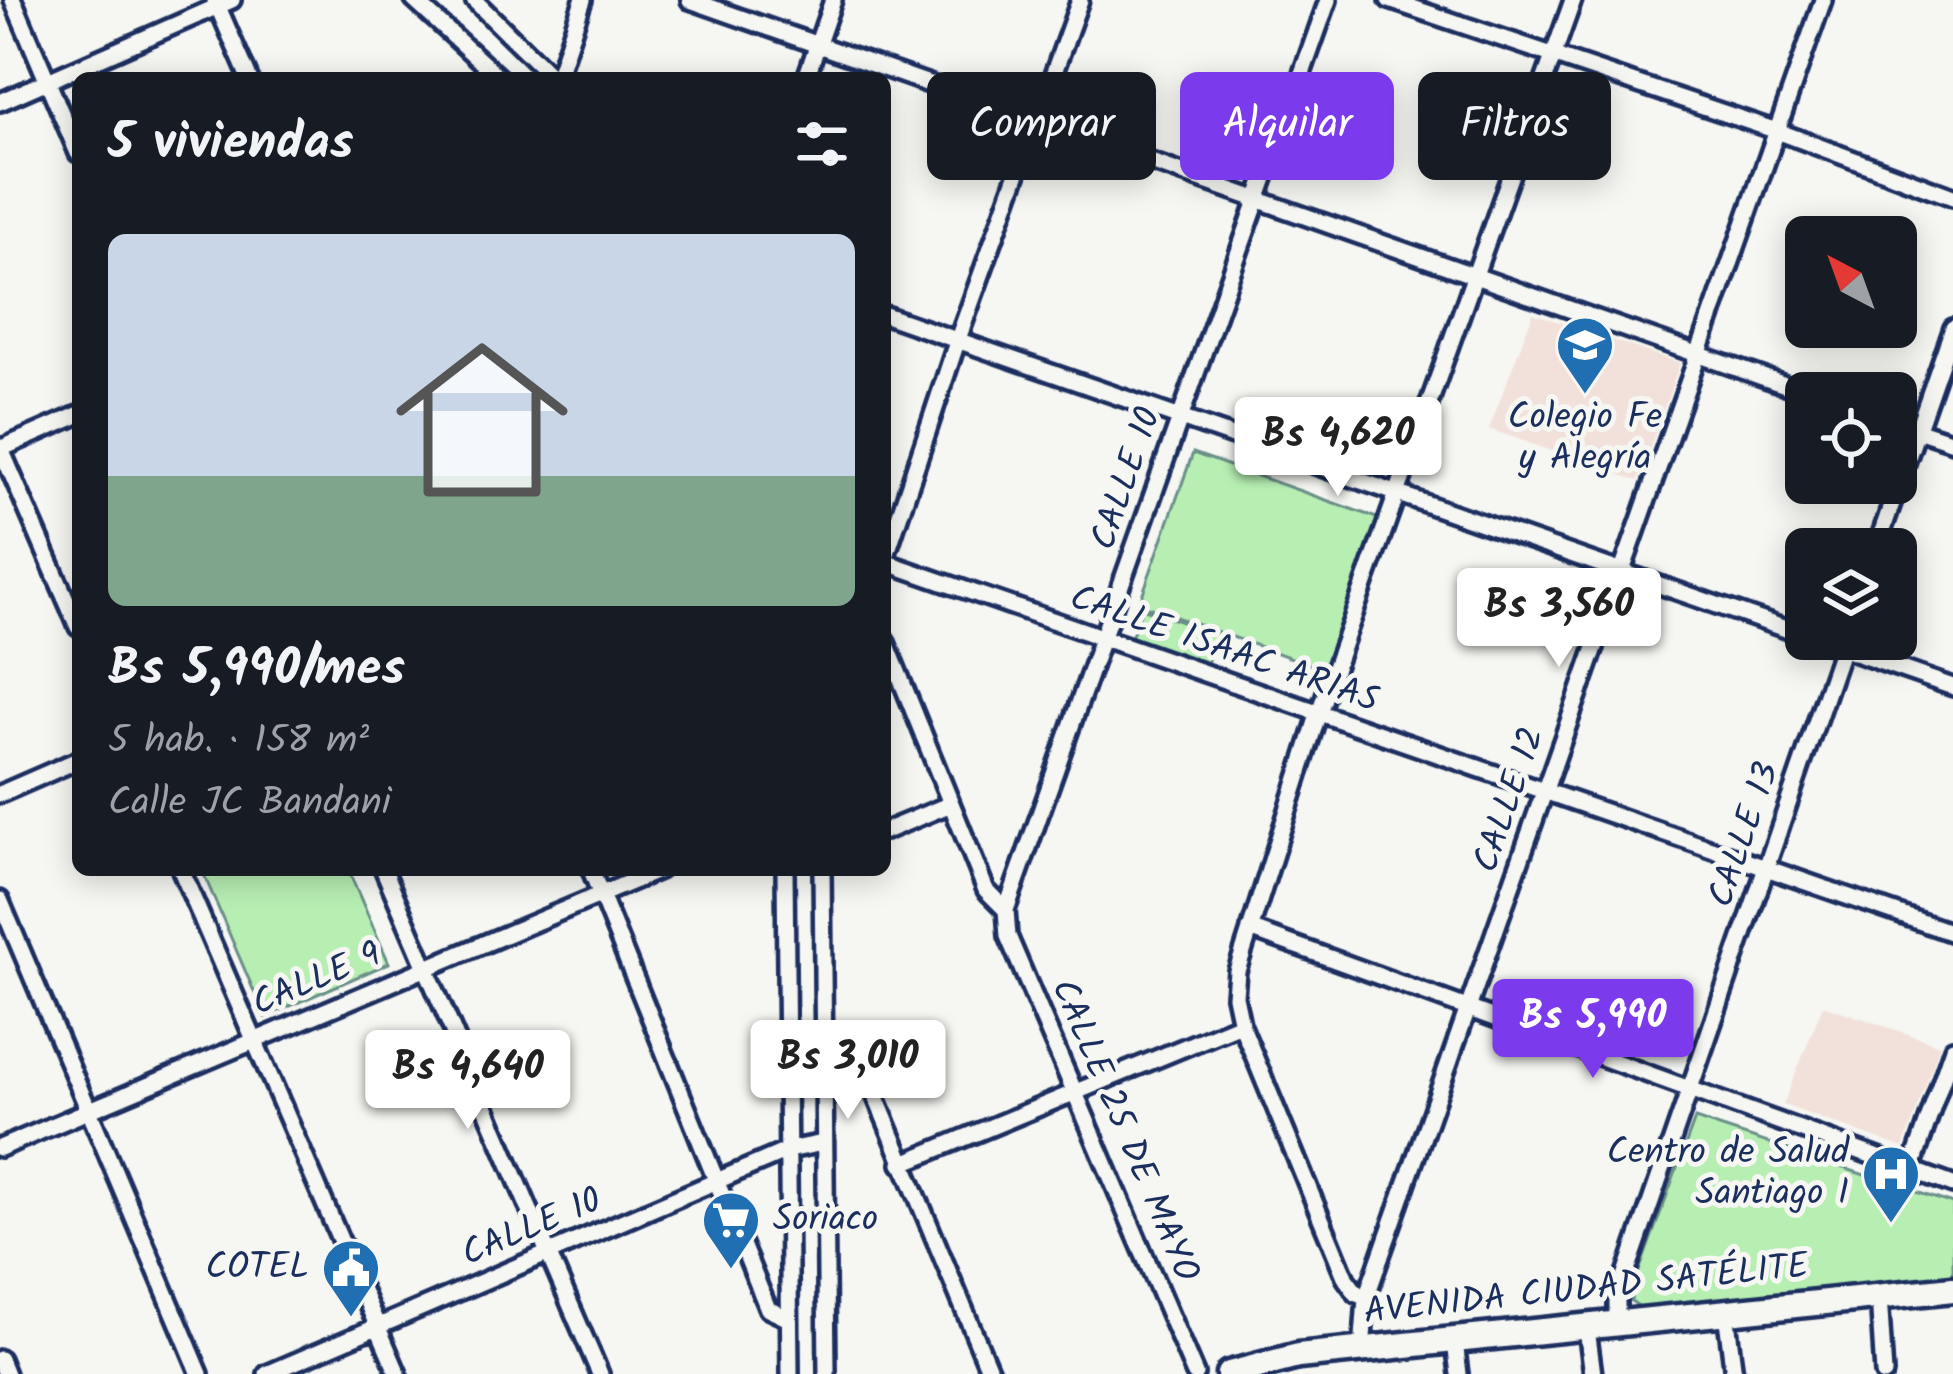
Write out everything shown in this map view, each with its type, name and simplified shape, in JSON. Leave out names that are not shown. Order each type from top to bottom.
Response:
[{"type":"main road","name":"AVENIDA CIUDAD SATÉLITE","points":[[1240,1372],[1298,1356],[1953,1289]]},
{"type":"street","points":[[13,0],[72,139]]},
{"type":"street","points":[[414,0],[492,72]]},
{"type":"street","points":[[474,0],[549,72]]},
{"type":"street","points":[[557,72],[584,0]]},
{"type":"street","points":[[690,0],[890,72]]},
{"type":"street","points":[[808,72],[833,0]]},
{"type":"street","points":[[1054,72],[1080,0]]},
{"type":"street","name":"CALLE 10","points":[[1006,910],[1328,0]]},
{"type":"street","points":[[1389,0],[1777,130],[1953,197]]},
{"type":"street","points":[[1366,1298],[1346,1279],[1240,1024],[1237,971],[1318,715],[1573,0]]},
{"type":"street","name":"CALLE 12","points":[[1362,1351],[1366,1298],[1823,0]]},
{"type":"street","points":[[0,102],[222,2],[247,72]]},
{"type":"street","points":[[891,72],[927,85]]},
{"type":"street","points":[[1156,165],[1785,385]]},
{"type":"street","points":[[891,543],[1015,180]]},
{"type":"street","points":[[891,317],[1785,629]]},
{"type":"street","points":[[1953,328],[1917,430],[1953,442]]},
{"type":"street","points":[[72,418],[0,448],[72,613]]},
{"type":"street","name":"CALLE ISAAC ARIAS","points":[[891,563],[1953,933]]},
{"type":"street","points":[[891,655],[986,890],[1006,910]]},
{"type":"street","name":"CALLE 13","points":[[1617,1324],[1617,1300],[1838,660]]},
{"type":"street","points":[[1885,660],[1953,687]]},
{"type":"street","points":[[0,794],[72,763]]},
{"type":"street","points":[[891,829],[951,804]]},
{"type":"street","points":[[184,876],[398,1374]]},
{"type":"street","points":[[387,876],[600,1374]]},
{"type":"street","points":[[594,876],[768,1309],[789,1319]]},
{"type":"street","name":"CALLE 9","points":[[0,1148],[643,876]]},
{"type":"street","points":[[785,876],[790,1374]]},
{"type":"street","points":[[822,876],[827,1374]]},
{"type":"street","points":[[0,900],[200,1374]]},
{"type":"street","name":"CALLE 25 DE MAYO","points":[[1006,910],[1008,936],[1195,1374]]},
{"type":"street","points":[[1250,929],[1953,1185]]},
{"type":"street","points":[[901,1164],[1240,1024]]},
{"type":"street","points":[[824,1041],[844,1042],[858,1054],[991,1374]]},
{"type":"street","points":[[1911,1170],[1953,1048]]},
{"type":"street","name":"CALLE 10","points":[[267,1374],[789,1150],[823,1143]]},
{"type":"street","points":[[1879,1296],[1884,1374]]},
{"type":"street","points":[[1726,1312],[1734,1374]]},
{"type":"street","points":[[1586,1328],[1592,1374]]},
{"type":"street","points":[[1455,1342],[1459,1374]]},
{"type":"street","points":[[0,1359],[6,1374]]},
{"type":"shaded area","name":"Colegio Fe y Alegría","points":[[1533,313],[1680,363],[1638,481],[1489,429]]},
{"type":"shaded area","points":[[1823,1005],[1940,1045],[1903,1148],[1783,1105]]},
{"type":"green space","points":[[1193,453],[1388,522],[1334,673],[1139,604]]},
{"type":"green space","points":[[1142,608],[1217,634],[1205,669],[1129,643]]},
{"type":"green space","points":[[205,876],[351,876],[389,963],[265,1017]]},
{"type":"green space","points":[[1695,1119],[1953,1204],[1953,1282],[1646,1311],[1631,1301],[1632,1290]]},
{"type":"place","name":"Colegio Fe y Alegría","points":[[1585,396]]},
{"type":"place","name":"Centro de Salud Santiago I","points":[[1891,1225]]},
{"type":"place","name":"Soriaco","points":[[731,1271]]},
{"type":"place","name":"COTEL","points":[[351,1319]]}]
